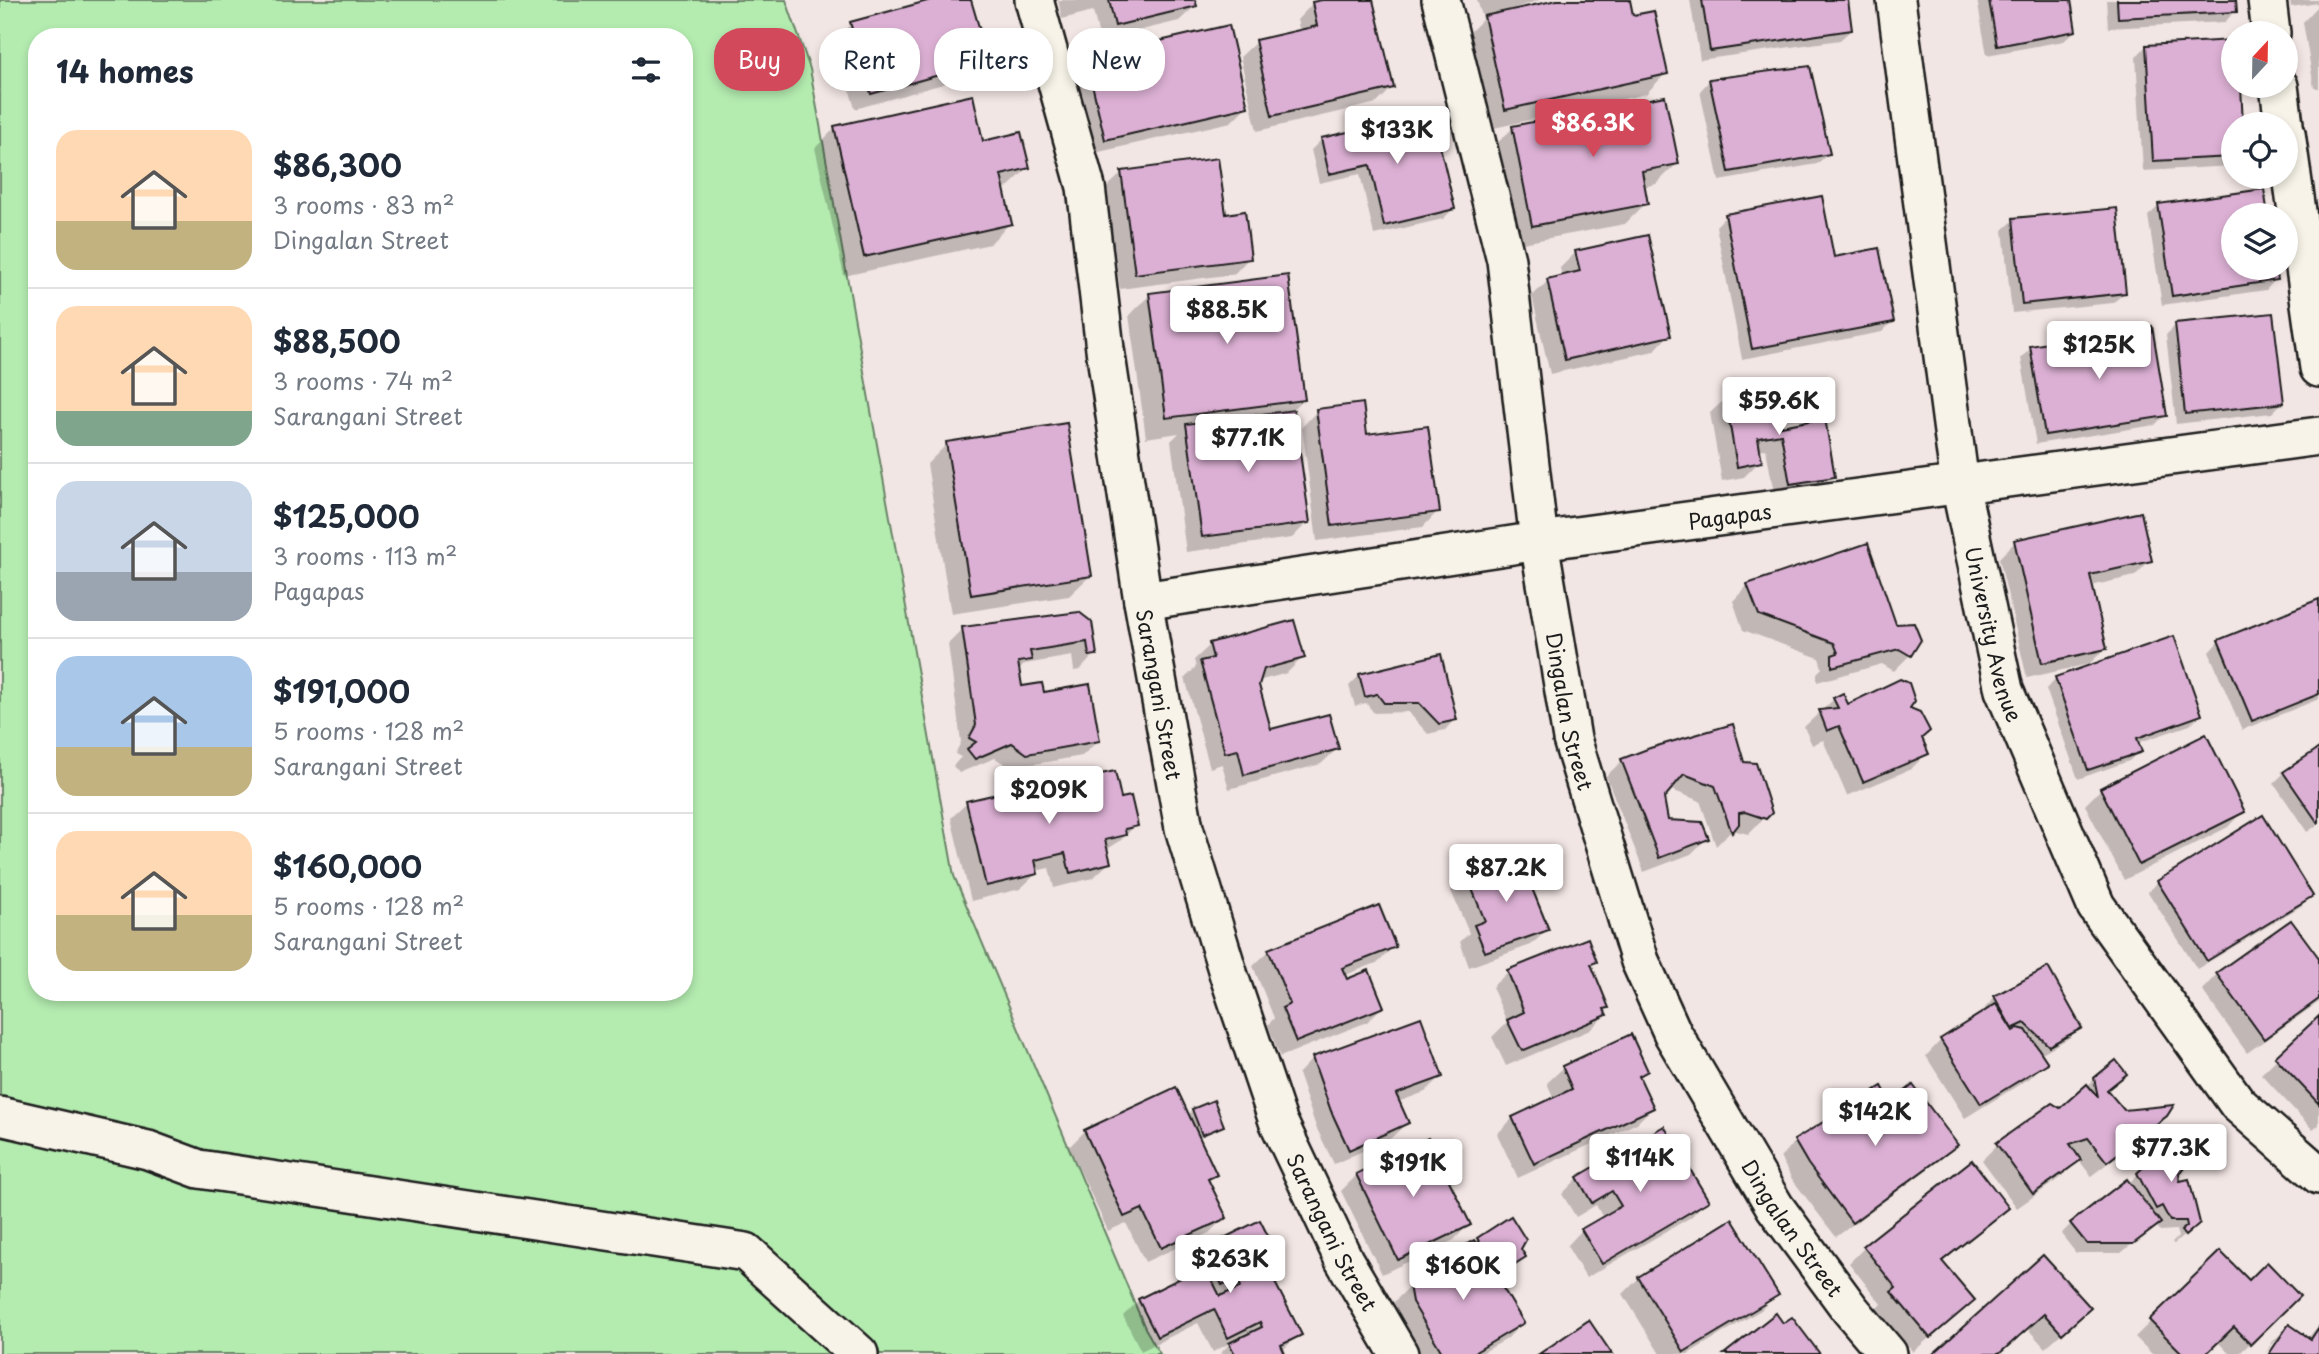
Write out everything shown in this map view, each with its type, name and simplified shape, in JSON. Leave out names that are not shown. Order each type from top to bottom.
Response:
[{"type":"street","name":"Sarangani Street","points":[[1034,0],[1086,187],[1105,349],[1143,601],[1184,828],[1278,1121],[1344,1260],[1399,1354]]},
{"type":"street","name":"Dingalan Street","points":[[1441,0],[1506,260],[1539,541],[1572,739],[1640,961],[1673,1034],[1775,1207],[1850,1310],[1888,1354]]},
{"type":"street","name":"University Avenue","points":[[1896,0],[1960,485],[2004,690],[2096,906],[2238,1104],[2319,1175]]},
{"type":"street","points":[[2267,0],[2270,21]]},
{"type":"street","points":[[2294,189],[2319,368]]},
{"type":"street","name":"Pagapas","points":[[1143,601],[1539,541],[2319,436]]},
{"type":"street","points":[[0,1115],[148,1150],[199,1169],[746,1252],[859,1354]]},
{"type":"green space","points":[[0,0],[786,0],[796,28],[714,28],[714,91],[805,91],[805,55],[810,69],[954,876],[1145,1328],[1160,1354],[0,1354]]},
{"type":"building","points":[[931,0],[971,0],[979,28],[934,28],[934,76],[920,80],[920,28],[852,28],[850,22]]},
{"type":"building","points":[[1109,0],[1195,0],[1197,6],[1115,26]]},
{"type":"building","points":[[1373,0],[1394,88],[1272,116],[1255,40],[1317,26],[1312,2]]},
{"type":"building","points":[[1557,0],[1630,0],[1633,15],[1654,11],[1668,74],[1505,110],[1484,16]]},
{"type":"building","points":[[1702,0],[1848,0],[1852,30],[1710,51]]},
{"type":"building","points":[[1989,0],[2071,0],[2076,31],[1997,46]]},
{"type":"building","points":[[2117,0],[2236,0],[2237,12],[2118,18]]},
{"type":"building","points":[[1229,25],[1248,107],[1105,140],[1094,91],[1165,91],[1165,40]]},
{"type":"building","points":[[2221,41],[2221,98],[2242,98],[2242,112],[2221,112],[2221,158],[2153,161],[2146,45]]},
{"type":"building","points":[[1810,66],[1830,154],[1729,172],[1709,79]]},
{"type":"building","points":[[973,95],[983,141],[1021,132],[1030,168],[1001,175],[1012,224],[864,257],[834,126]]},
{"type":"building","points":[[1665,96],[1679,164],[1642,171],[1648,204],[1532,226],[1512,126]]},
{"type":"building","points":[[1432,113],[1455,209],[1384,226],[1370,165],[1329,174],[1321,138]]},
{"type":"building","points":[[1218,158],[1226,214],[1245,211],[1251,259],[1135,274],[1121,171]]},
{"type":"building","points":[[2264,189],[2266,203],[2221,203],[2221,280],[2278,280],[2172,296],[2158,204]]},
{"type":"building","points":[[1822,196],[1834,257],[1879,248],[1894,322],[1752,349],[1725,214]]},
{"type":"building","points":[[2117,208],[2126,293],[2022,304],[2013,218]]},
{"type":"building","points":[[1648,235],[1671,336],[1565,360],[1547,279],[1580,271],[1575,251]]},
{"type":"building","points":[[1288,275],[1305,400],[1166,418],[1149,293]]},
{"type":"building","points":[[2273,313],[2284,403],[2185,414],[2175,323]]},
{"type":"building","points":[[2152,326],[2167,416],[2045,435],[2030,346]]},
{"type":"building","points":[[1774,388],[1781,426],[1825,418],[1835,477],[1790,484],[1781,434],[1758,438],[1762,462],[1737,467],[1725,396]]},
{"type":"building","points":[[1363,403],[1367,434],[1428,426],[1440,512],[1332,526],[1316,409]]},
{"type":"building","points":[[1294,410],[1310,523],[1202,537],[1186,424]]},
{"type":"building","points":[[1067,423],[1092,576],[971,595],[946,442]]},
{"type":"building","points":[[2141,512],[2152,561],[2090,575],[2107,649],[2042,663],[2014,540]]},
{"type":"building","points":[[1868,543],[1896,624],[1914,623],[1921,640],[1911,656],[1899,649],[1832,667],[1832,655],[1838,653],[1834,643],[1759,615],[1747,584]]},
{"type":"building","points":[[2319,599],[2319,694],[2252,721],[2218,640]]},
{"type":"building","points":[[1079,612],[1092,622],[1097,655],[1089,656],[1087,642],[1030,651],[1032,660],[1018,662],[1022,686],[1042,683],[1044,692],[1090,684],[1100,741],[1027,754],[1012,743],[975,759],[967,749],[976,742],[969,738],[976,725],[962,627]]},
{"type":"building","points":[[1294,620],[1305,658],[1264,669],[1259,685],[1271,729],[1329,714],[1339,749],[1244,775],[1238,750],[1225,753],[1200,661],[1213,658],[1209,643]]},
{"type":"building","points":[[2174,636],[2202,715],[2137,738],[2142,752],[2088,770],[2055,677]]},
{"type":"building","points":[[1441,654],[1457,720],[1439,724],[1419,703],[1384,703],[1377,694],[1365,697],[1359,674]]},
{"type":"building","points":[[1900,679],[1909,683],[1915,701],[1910,708],[1920,712],[1930,731],[1922,738],[1929,754],[1863,782],[1839,726],[1827,731],[1819,710],[1838,708],[1833,698],[1843,693],[1848,704]]},
{"type":"building","points":[[1733,724],[1744,762],[1756,763],[1772,813],[1766,819],[1745,812],[1739,813],[1739,824],[1732,833],[1715,786],[1684,774],[1664,798],[1668,820],[1702,822],[1709,839],[1659,858],[1621,759]]},
{"type":"building","points":[[2206,734],[2245,812],[2139,865],[2100,788]]},
{"type":"building","points":[[2319,748],[2319,822],[2318,823],[2283,772]]},
{"type":"building","points":[[1115,771],[1121,798],[1131,796],[1138,826],[1125,829],[1126,835],[1105,840],[1111,863],[1070,873],[1065,853],[1035,860],[1038,874],[986,886],[966,801],[1063,779],[1066,789],[1085,785],[1083,778]]},
{"type":"building","points":[[2263,815],[2313,896],[2207,961],[2157,881]]},
{"type":"building","points":[[1518,854],[1549,930],[1485,952],[1474,925],[1485,921],[1466,874]]},
{"type":"building","points":[[1379,905],[1396,947],[1342,968],[1347,979],[1369,970],[1384,1007],[1296,1042],[1282,1008],[1290,1004],[1268,949]]},
{"type":"building","points":[[2291,920],[2319,958],[2319,999],[2264,1039],[2216,973]]},
{"type":"building","points":[[1588,938],[1597,962],[1591,964],[1609,1008],[1604,1009],[1607,1015],[1522,1051],[1507,1020],[1524,1012],[1507,970]]},
{"type":"building","points":[[2048,967],[2082,1028],[2049,1046],[2025,1023],[2012,1029],[1994,996]]},
{"type":"building","points":[[1996,1004],[2013,1031],[2018,1028],[2026,1030],[2048,1063],[1981,1104],[1940,1039]]},
{"type":"building","points":[[2319,1016],[2319,1104],[2275,1057]]},
{"type":"building","points":[[1421,1017],[1443,1077],[1396,1094],[1409,1123],[1349,1150],[1331,1111],[1312,1057]]},
{"type":"building","points":[[1631,1034],[1648,1071],[1639,1076],[1654,1108],[1534,1164],[1512,1117],[1572,1089],[1562,1066]]},
{"type":"building","points":[[2116,1060],[2127,1074],[2107,1090],[2124,1110],[2174,1105],[2167,1116],[2107,1162],[2088,1138],[2070,1144],[2081,1160],[2033,1194],[1996,1143],[2052,1103],[2060,1108],[2087,1084],[2098,1097],[2094,1078]]},
{"type":"building","points":[[1913,1085],[1958,1145],[1852,1223],[1808,1164],[1794,1140],[1882,1086],[1891,1102]]},
{"type":"building","points":[[1176,1087],[1217,1175],[1208,1179],[1227,1218],[1161,1248],[1142,1209],[1124,1217],[1084,1130]]},
{"type":"building","points":[[1214,1100],[1224,1126],[1202,1135],[1192,1109]]},
{"type":"building","points":[[1664,1126],[1709,1201],[1602,1264],[1581,1229],[1621,1206],[1612,1191],[1592,1203],[1577,1177]]},
{"type":"building","points":[[2181,1132],[2190,1160],[2179,1173],[2180,1181],[2189,1179],[2200,1223],[2185,1236],[2181,1231],[2187,1226],[2186,1221],[2170,1221],[2162,1206],[2156,1209],[2137,1173]]},
{"type":"building","points":[[1428,1138],[1471,1225],[1398,1260],[1356,1174]]},
{"type":"building","points":[[1972,1160],[2009,1208],[1942,1261],[1975,1300],[1930,1338],[1891,1292],[1896,1288],[1863,1246]]},
{"type":"building","points":[[2127,1179],[2161,1223],[2133,1244],[2087,1244],[2070,1223]]},
{"type":"building","points":[[1511,1216],[1526,1240],[1521,1249],[1526,1257],[1499,1274],[1477,1238]]},
{"type":"building","points":[[1732,1219],[1779,1295],[1684,1352],[1638,1277]]},
{"type":"building","points":[[1260,1220],[1280,1260],[1267,1267],[1302,1335],[1281,1345],[1285,1354],[1235,1354],[1229,1343],[1262,1327],[1260,1322],[1228,1338],[1214,1309],[1157,1337],[1138,1299],[1205,1266],[1220,1296],[1241,1287],[1237,1278],[1222,1285],[1204,1248]]},
{"type":"building","points":[[1474,1240],[1524,1323],[1472,1354],[1443,1354],[1412,1302],[1409,1285],[1425,1268]]},
{"type":"building","points":[[2220,1251],[2249,1280],[2267,1262],[2300,1296],[2251,1344],[2234,1327],[2206,1354],[2183,1354],[2149,1320]]},
{"type":"building","points":[[2043,1255],[2091,1308],[2062,1334],[2044,1314],[1999,1354],[1933,1354]]},
{"type":"building","points":[[1776,1313],[1783,1323],[1792,1317],[1820,1354],[1724,1354]]},
{"type":"building","points":[[1589,1320],[1612,1354],[1539,1354]]},
{"type":"building","points":[[2289,1324],[2311,1339],[2319,1327],[2319,1354],[2269,1354]]}]
